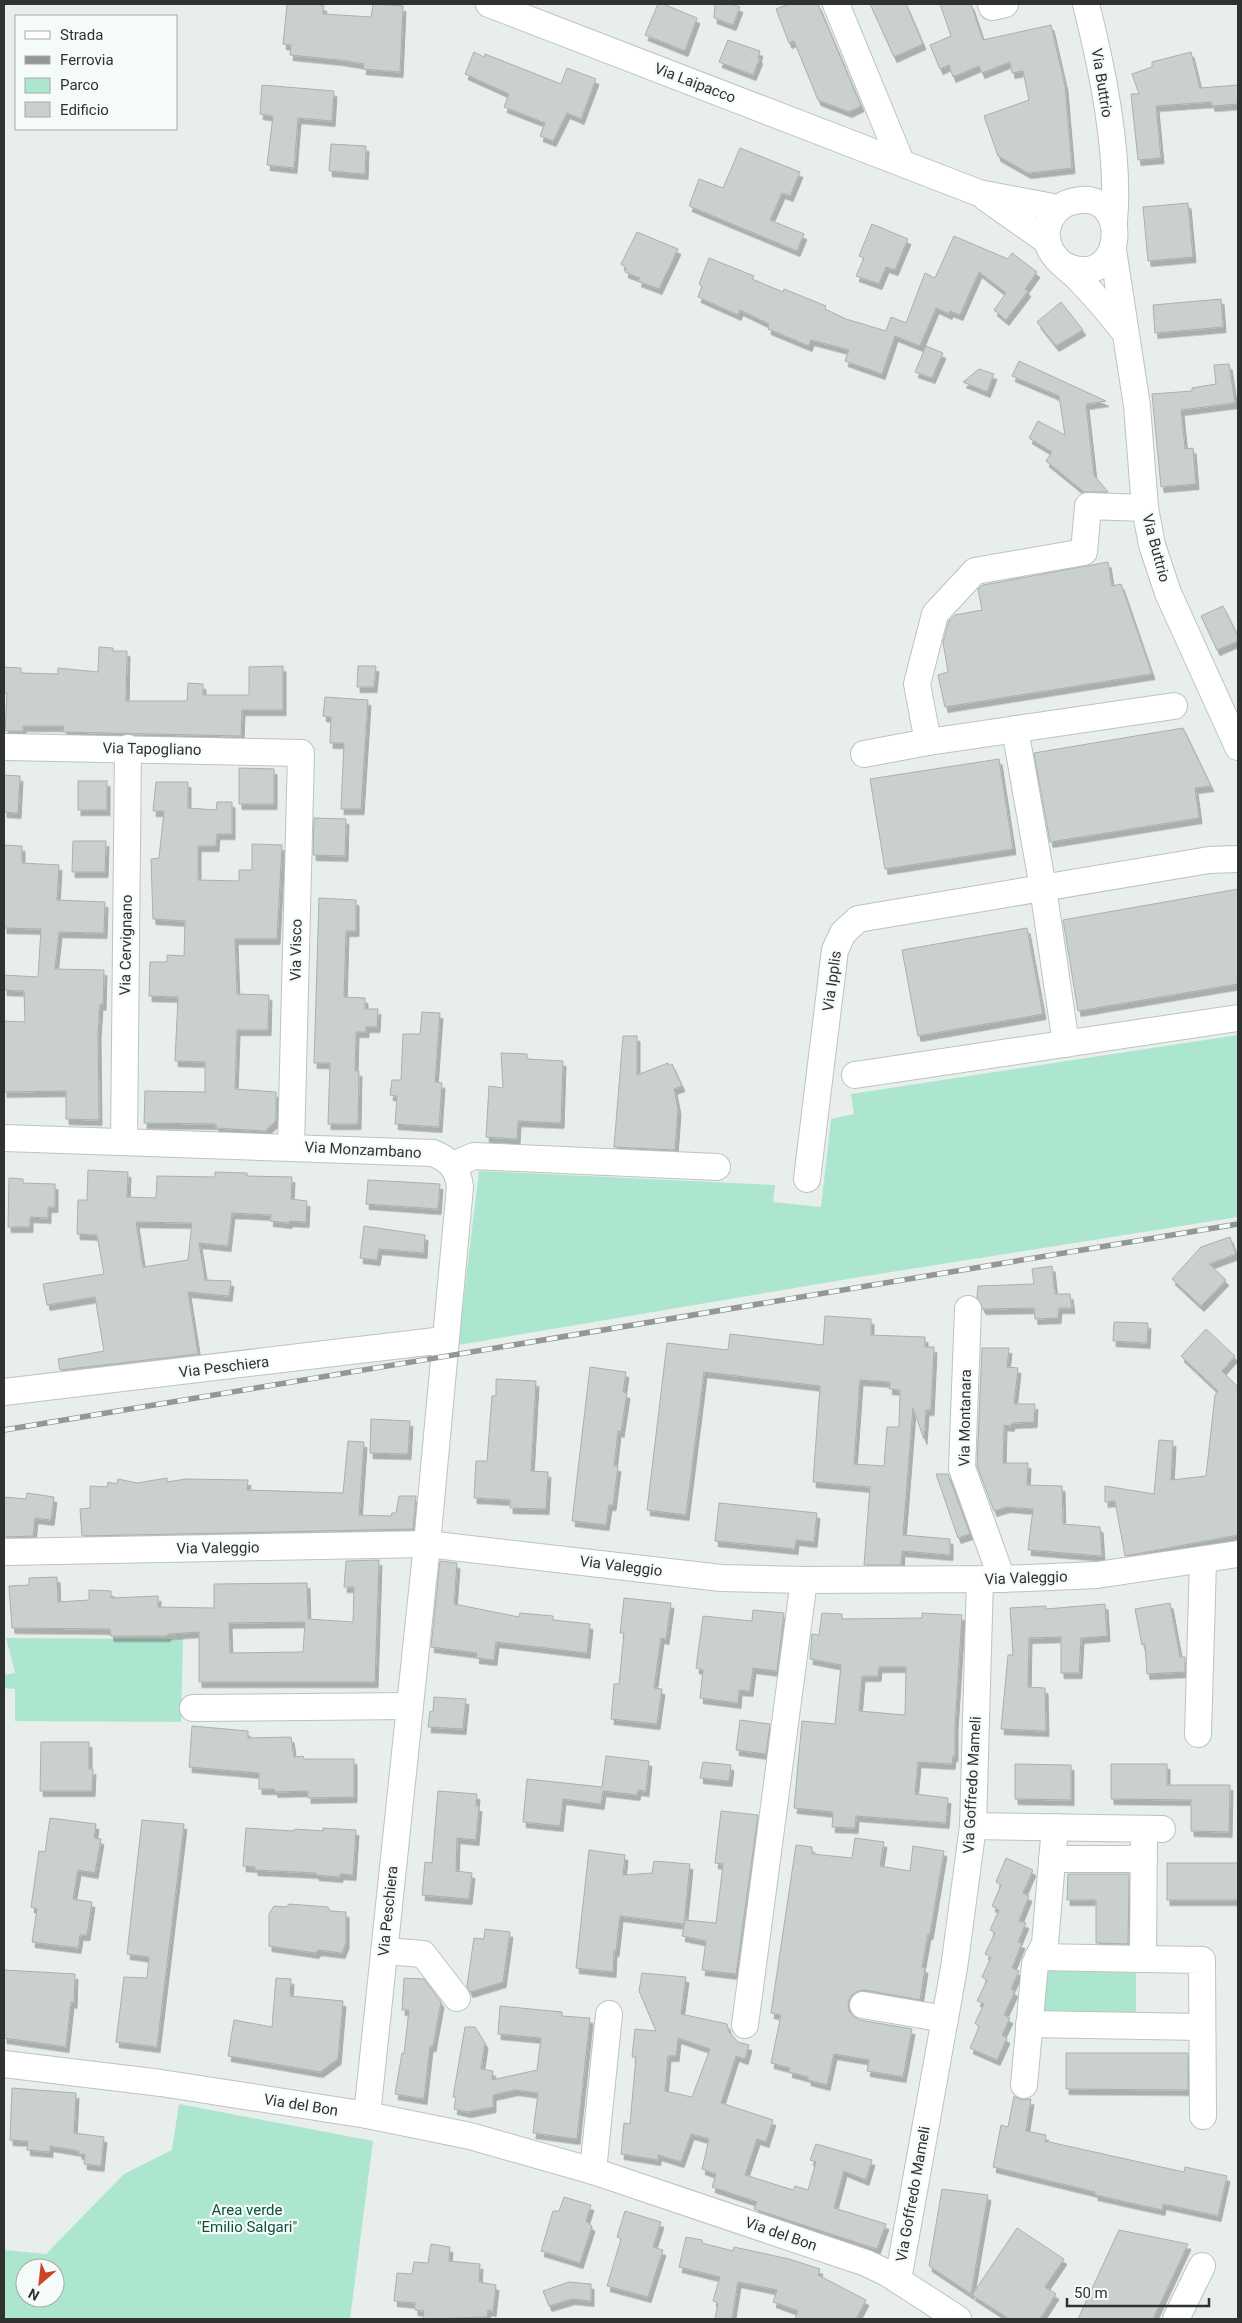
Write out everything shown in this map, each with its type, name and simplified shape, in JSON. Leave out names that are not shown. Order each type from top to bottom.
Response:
[{"type":"street","name":"Via Laipacco","points":[[490,4],[979,193],[1058,208]]},
{"type":"street","points":[[836,4],[901,162]]},
{"type":"street","points":[[991,4],[992,7],[1004,4]]},
{"type":"street","name":"Via Buttrio","points":[[1086,4],[1101,65],[1113,163],[1116,240],[1113,250],[1137,406],[1145,508],[1152,544],[1168,594],[1238,747]]},
{"type":"street","points":[[1086,200],[1103,181],[1113,163]]},
{"type":"street","name":"Via Laipacco","points":[[979,193],[1047,241]]},
{"type":"street","points":[[1047,241],[1049,223],[1058,208],[1067,203],[1086,200],[1101,206],[1114,221]]},
{"type":"street","name":"Via Buttrio","points":[[1047,241],[1051,252],[1109,312],[1126,335]]},
{"type":"street","points":[[1064,264],[1077,269],[1094,267],[1105,260],[1113,250]]},
{"type":"street","points":[[928,742],[917,684],[935,614],[975,571],[1084,552],[1088,506],[1145,508]]},
{"type":"street","points":[[864,754],[928,742],[1174,706]]},
{"type":"street","points":[[1014,730],[1043,888],[1066,1044]]},
{"type":"street","name":"Via Tapogliano","points":[[4,747],[301,752]]},
{"type":"street","name":"Via Cervignano","points":[[124,1142],[128,748]]},
{"type":"street","name":"Via Visco","points":[[291,1147],[301,752]]},
{"type":"street","name":"Via Ipplis","points":[[807,1178],[834,958],[843,933],[858,919],[1226,859],[1238,842]]},
{"type":"street","points":[[855,1075],[1238,1018]]},
{"type":"street","name":"Via Monzambano","points":[[4,1138],[433,1153],[453,1165]]},
{"type":"street","points":[[453,1165],[474,1156],[717,1167]]},
{"type":"street","name":"Via Peschiera","points":[[367,2115],[427,1544],[444,1340],[460,1187],[459,1176],[453,1165]]},
{"type":"street","name":"Via Montanara","points":[[968,1309],[962,1468],[991,1579]]},
{"type":"street","name":"Via Peschiera","points":[[4,1392],[444,1340]]},
{"type":"street","name":"Via Valeggio","points":[[4,1552],[427,1544],[721,1578],[804,1580],[991,1579],[1096,1575],[1203,1561],[1238,1554]]},
{"type":"street","points":[[1198,1734],[1203,1561]]},
{"type":"street","name":"Via Goffredo Mameli","points":[[898,2280],[945,2020],[973,1826],[991,1579]]},
{"type":"street","points":[[745,2025],[804,1580]]},
{"type":"street","points":[[194,1708],[409,1706]]},
{"type":"street","points":[[973,1826],[1153,1829],[1144,1859],[1143,1959]]},
{"type":"street","points":[[1024,2086],[1035,1964],[1045,1942],[1055,1827]]},
{"type":"street","points":[[1052,1859],[1144,1859]]},
{"type":"street","points":[[384,1951],[423,1954],[457,1998]]},
{"type":"street","points":[[1038,1957],[1202,1960],[1203,2116]]},
{"type":"street","points":[[863,2004],[945,2020]]},
{"type":"street","points":[[593,2171],[609,2014]]},
{"type":"street","points":[[1029,2024],[1202,2027]]},
{"type":"street","name":"Via del Bon","points":[[4,2064],[161,2083],[367,2115],[479,2138],[593,2171],[859,2260],[898,2280],[958,2319]]},
{"type":"street","points":[[1176,2319],[1202,2266]]},
{"type":"green space","points":[[1238,1035],[1238,1217],[860,1277],[458,1345],[479,1171],[775,1185],[773,1202],[821,1207],[831,1119],[854,1114],[851,1094]]},
{"type":"green space","points":[[6,1638],[183,1639],[181,1722],[15,1721],[15,1689],[4,1688],[4,1675],[15,1673]]},
{"type":"green space","points":[[1048,1967],[1136,1968],[1136,2019],[1037,2016]]},
{"type":"green space","name":"Area verde \"Emilio Salgari\"","points":[[179,2104],[373,2141],[350,2319],[4,2319],[4,2250],[46,2254],[124,2174],[172,2150]]},
{"type":"building","points":[[287,4],[316,4],[324,6],[323,14],[371,17],[373,4],[403,6],[400,72],[363,69],[364,64],[340,60],[290,55],[291,45],[283,44]]},
{"type":"building","points":[[658,4],[663,4],[697,18],[685,51],[645,35]]},
{"type":"building","points":[[715,4],[732,4],[740,7],[733,25],[714,18]]},
{"type":"building","points":[[789,4],[818,4],[861,106],[849,112],[818,100],[794,41],[789,43],[776,9]]},
{"type":"building","points":[[870,4],[906,4],[923,44],[894,57]]},
{"type":"building","points":[[940,4],[971,4],[983,40],[1051,25],[1065,86],[1072,168],[1028,173],[998,156],[984,116],[1029,100],[1023,71],[1012,73],[1010,62],[982,73],[979,66],[953,77],[949,65],[940,69],[930,45],[951,36]]},
{"type":"building","points":[[728,40],[760,51],[758,58],[760,58],[753,75],[719,62]]},
{"type":"building","points":[[474,52],[484,57],[485,54],[561,84],[567,68],[596,79],[581,119],[567,113],[553,141],[540,136],[545,123],[504,107],[509,94],[465,74]]},
{"type":"building","points":[[1191,52],[1200,88],[1238,85],[1238,104],[1212,106],[1211,102],[1156,106],[1161,158],[1138,160],[1131,94],[1139,94],[1132,74],[1152,67],[1152,62]]},
{"type":"building","points":[[262,85],[334,91],[332,121],[298,118],[294,168],[267,165],[273,116],[260,114]]},
{"type":"building","points":[[331,144],[366,146],[365,174],[329,171]]},
{"type":"building","points":[[740,148],[800,172],[790,196],[782,193],[770,220],[804,234],[797,251],[689,206],[699,179],[723,188]]},
{"type":"building","points":[[1188,203],[1193,257],[1148,261],[1143,207]]},
{"type":"building","points":[[872,224],[908,239],[895,270],[886,267],[879,284],[856,276],[864,258],[859,256]]},
{"type":"building","points":[[637,232],[678,249],[659,289],[638,281],[640,278],[625,272],[626,268],[621,264]]},
{"type":"building","points":[[954,236],[1008,259],[1012,253],[1037,272],[1025,289],[1028,291],[1006,320],[994,310],[1006,293],[979,272],[960,315],[950,311],[949,314],[936,308],[920,346],[895,336],[882,374],[845,361],[849,350],[811,340],[809,346],[768,329],[769,324],[740,310],[738,315],[698,297],[702,286],[699,284],[709,258],[754,276],[752,279],[783,292],[784,289],[826,306],[825,309],[846,319],[886,331],[891,317],[906,323],[925,273],[935,278]]},
{"type":"building","points":[[1221,299],[1223,327],[1155,333],[1153,305]]},
{"type":"building","points":[[1061,302],[1083,330],[1056,346],[1037,322]]},
{"type":"building","points":[[926,346],[943,353],[932,378],[915,372]]},
{"type":"building","points":[[1019,361],[1106,401],[1086,404],[1094,475],[1108,492],[1084,492],[1046,461],[1052,452],[1029,438],[1038,421],[1065,435],[1059,396],[1012,376]]},
{"type":"building","points":[[1229,364],[1235,403],[1181,410],[1185,449],[1193,448],[1196,484],[1161,487],[1152,394],[1192,391],[1192,388],[1216,384],[1214,365]]},
{"type":"building","points":[[979,369],[994,374],[987,392],[963,382]]},
{"type":"building","points":[[1108,562],[1112,586],[1121,584],[1152,674],[945,707],[938,675],[948,672],[943,642],[949,621],[955,615],[982,610],[978,589],[983,585]]},
{"type":"building","points":[[1223,606],[1238,636],[1238,641],[1217,650],[1201,616]]},
{"type":"building","points":[[99,647],[113,648],[113,651],[127,651],[126,701],[187,701],[188,683],[203,684],[203,695],[249,695],[249,667],[283,666],[283,710],[242,710],[241,736],[63,732],[64,726],[23,726],[23,731],[5,731],[7,693],[4,693],[4,667],[21,668],[21,673],[58,674],[58,668],[98,672]]},
{"type":"building","points":[[358,666],[376,666],[374,687],[357,687]]},
{"type":"building","points":[[325,697],[368,700],[361,809],[341,809],[344,743],[330,743],[331,717],[323,716]]},
{"type":"building","points":[[1183,728],[1211,786],[1195,788],[1199,818],[1050,842],[1034,753]]},
{"type":"building","points":[[999,759],[1013,849],[885,869],[870,779]]},
{"type":"building","points":[[239,768],[274,769],[274,804],[239,804]]},
{"type":"building","points":[[4,775],[20,776],[18,813],[4,812]]},
{"type":"building","points":[[78,781],[107,781],[107,810],[78,810]]},
{"type":"building","points":[[156,782],[188,782],[188,808],[216,810],[217,802],[232,802],[232,834],[217,834],[216,846],[198,846],[198,880],[239,881],[239,870],[252,870],[252,844],[282,845],[277,939],[235,939],[237,994],[269,995],[268,1030],[237,1030],[235,1089],[276,1092],[276,1121],[265,1131],[216,1128],[216,1124],[144,1123],[145,1091],[205,1092],[205,1062],[175,1061],[178,997],[149,996],[150,962],[167,962],[167,955],[184,956],[185,921],[153,919],[151,859],[159,858],[164,811],[153,811]]},
{"type":"building","points":[[314,818],[346,819],[345,856],[313,855]]},
{"type":"building","points":[[73,841],[106,841],[105,872],[72,872]]},
{"type":"building","points":[[4,845],[22,846],[22,863],[59,865],[57,900],[105,902],[104,933],[59,932],[55,969],[104,970],[103,1005],[100,1004],[98,1033],[99,1120],[66,1119],[66,1091],[4,1092],[4,1021],[25,1022],[24,991],[4,990],[4,975],[38,977],[41,929],[4,928]]},
{"type":"building","points":[[1238,889],[1238,984],[1078,1011],[1063,920]]},
{"type":"building","points":[[319,898],[356,900],[356,931],[346,931],[344,997],[365,998],[365,1009],[378,1009],[377,1027],[366,1027],[366,1032],[356,1032],[355,1071],[359,1071],[358,1124],[328,1124],[330,1063],[314,1063]]},
{"type":"building","points":[[1027,928],[1043,1014],[918,1036],[902,950]]},
{"type":"building","points":[[422,1012],[440,1013],[435,1082],[442,1083],[439,1127],[395,1124],[397,1096],[390,1095],[392,1080],[401,1080],[403,1034],[420,1034]]},
{"type":"building","points":[[623,1036],[637,1036],[637,1075],[668,1063],[669,1066],[672,1064],[682,1086],[674,1089],[678,1109],[675,1150],[614,1147]]},
{"type":"building","points":[[501,1053],[527,1054],[527,1059],[563,1061],[561,1123],[518,1121],[517,1139],[486,1137],[489,1086],[503,1088]]},
{"type":"building","points":[[88,1170],[128,1172],[127,1197],[156,1198],[157,1176],[215,1177],[215,1172],[247,1173],[247,1176],[292,1177],[291,1199],[307,1201],[306,1222],[270,1221],[271,1215],[232,1213],[228,1246],[199,1243],[205,1280],[231,1281],[229,1296],[188,1292],[198,1354],[60,1370],[58,1359],[104,1351],[95,1297],[47,1305],[43,1284],[104,1274],[97,1235],[77,1234],[78,1200],[87,1200]],"holes":[[[136,1222],[192,1223],[188,1260],[143,1267]]]},
{"type":"building","points":[[9,1178],[23,1179],[23,1183],[55,1184],[55,1207],[48,1207],[48,1218],[30,1217],[30,1227],[8,1227]]},
{"type":"building","points":[[368,1180],[440,1184],[438,1209],[366,1204]]},
{"type":"building","points":[[364,1226],[425,1235],[424,1253],[379,1249],[377,1260],[360,1258]]},
{"type":"building","points":[[1230,1237],[1236,1254],[1209,1264],[1226,1280],[1201,1306],[1172,1279],[1201,1247]]},
{"type":"building","points":[[1052,1266],[1055,1294],[1070,1294],[1072,1308],[1059,1308],[1058,1318],[1035,1319],[1034,1308],[983,1309],[977,1297],[978,1286],[1034,1284],[1032,1269]]},
{"type":"building","points":[[825,1316],[871,1319],[871,1335],[925,1337],[925,1347],[934,1347],[931,1410],[926,1410],[924,1439],[913,1408],[903,1535],[950,1539],[950,1555],[902,1551],[901,1565],[864,1565],[870,1487],[813,1482],[820,1386],[704,1372],[686,1515],[647,1510],[667,1343],[728,1350],[730,1334],[823,1345]],"holes":[[[860,1380],[890,1382],[889,1389],[900,1390],[899,1427],[887,1427],[884,1466],[854,1464]]]},
{"type":"building","points":[[1114,1322],[1148,1323],[1147,1343],[1113,1341]]},
{"type":"building","points":[[1206,1329],[1235,1356],[1222,1371],[1238,1387],[1238,1535],[1125,1556],[1115,1501],[1105,1502],[1105,1486],[1154,1494],[1159,1440],[1173,1441],[1171,1480],[1206,1476],[1215,1395],[1218,1391],[1181,1356]]},
{"type":"building","points":[[982,1348],[1009,1348],[1007,1367],[1018,1368],[1014,1404],[1035,1404],[1034,1422],[1012,1423],[1011,1426],[1004,1425],[1003,1463],[1028,1463],[1027,1485],[1062,1486],[1063,1524],[1100,1527],[1102,1556],[1028,1550],[1033,1509],[1007,1507],[994,1511],[977,1466]]},
{"type":"building","points":[[590,1367],[626,1372],[623,1392],[627,1393],[621,1432],[618,1431],[614,1466],[618,1466],[613,1505],[609,1505],[606,1525],[572,1521]]},
{"type":"building","points":[[496,1379],[536,1381],[531,1471],[548,1472],[546,1509],[510,1508],[510,1500],[474,1498],[476,1461],[487,1461],[492,1396],[496,1396]]},
{"type":"building","points":[[371,1419],[410,1421],[408,1454],[370,1453]]},
{"type":"building","points":[[348,1441],[364,1442],[359,1515],[391,1516],[392,1513],[396,1513],[399,1496],[416,1496],[413,1529],[82,1536],[80,1509],[90,1508],[90,1486],[107,1487],[108,1482],[117,1484],[118,1479],[137,1483],[167,1478],[167,1482],[186,1479],[248,1480],[247,1490],[343,1493]]},
{"type":"building","points":[[936,1474],[948,1474],[970,1534],[958,1538]]},
{"type":"building","points":[[27,1493],[54,1497],[51,1520],[35,1518],[33,1536],[4,1537],[4,1497],[26,1499]]},
{"type":"building","points":[[719,1503],[817,1513],[814,1542],[796,1540],[795,1549],[715,1541]]},
{"type":"building","points":[[379,1560],[375,1682],[199,1682],[199,1632],[168,1634],[167,1636],[111,1636],[110,1629],[12,1628],[9,1586],[29,1585],[29,1578],[57,1577],[58,1602],[89,1600],[89,1590],[111,1591],[111,1598],[158,1596],[158,1607],[214,1608],[214,1584],[307,1583],[308,1619],[353,1622],[354,1587],[344,1587],[346,1561]],"holes":[[[305,1622],[303,1652],[230,1653],[229,1623]]]},
{"type":"building","points":[[440,1561],[457,1563],[454,1604],[519,1617],[520,1613],[553,1616],[553,1620],[590,1624],[587,1653],[496,1642],[494,1660],[476,1658],[477,1653],[431,1647]]},
{"type":"building","points":[[624,1598],[671,1603],[666,1639],[661,1638],[654,1688],[662,1689],[657,1724],[611,1719],[614,1684],[619,1684],[624,1633],[620,1633]]},
{"type":"building","points":[[1170,1603],[1180,1657],[1185,1657],[1185,1672],[1147,1674],[1145,1644],[1142,1645],[1135,1609]]},
{"type":"building","points":[[1105,1604],[1107,1636],[1081,1638],[1079,1673],[1061,1673],[1061,1637],[1029,1638],[1028,1687],[1045,1688],[1046,1731],[1001,1729],[1008,1655],[1013,1655],[1010,1608],[1046,1606],[1046,1609]]},
{"type":"building","points":[[753,1610],[784,1613],[777,1671],[753,1668],[750,1691],[739,1690],[738,1703],[700,1698],[703,1670],[696,1668],[703,1616],[752,1621]]},
{"type":"building","points":[[822,1613],[842,1614],[842,1619],[922,1618],[922,1613],[962,1615],[955,1725],[955,1756],[953,1756],[952,1764],[918,1762],[915,1794],[948,1798],[946,1823],[856,1816],[855,1828],[832,1827],[833,1812],[794,1808],[802,1721],[835,1724],[841,1665],[810,1659],[812,1634],[819,1635]],"holes":[[[879,1667],[906,1667],[905,1715],[859,1711],[862,1676],[878,1676]]]},
{"type":"building","points":[[434,1697],[466,1699],[463,1729],[428,1727],[430,1711],[433,1712]]},
{"type":"building","points":[[740,1720],[770,1724],[766,1754],[736,1750]]},
{"type":"building","points":[[192,1726],[248,1731],[248,1738],[291,1737],[294,1757],[303,1756],[304,1759],[354,1759],[354,1797],[308,1798],[308,1791],[275,1792],[274,1789],[259,1789],[259,1773],[189,1767]]},
{"type":"building","points":[[41,1742],[89,1742],[89,1769],[93,1769],[92,1791],[40,1791]]},
{"type":"building","points":[[606,1756],[649,1761],[646,1791],[638,1790],[637,1795],[603,1791],[601,1804],[563,1799],[560,1826],[523,1822],[527,1779],[602,1787]]},
{"type":"building","points":[[703,1762],[731,1765],[729,1781],[700,1778]]},
{"type":"building","points":[[1015,1764],[1071,1765],[1071,1800],[1015,1799]]},
{"type":"building","points":[[1111,1764],[1167,1764],[1167,1785],[1230,1785],[1229,1832],[1191,1831],[1191,1800],[1111,1799]]},
{"type":"building","points":[[438,1791],[477,1794],[476,1806],[479,1806],[476,1840],[457,1838],[456,1871],[472,1873],[469,1899],[422,1895],[425,1862],[432,1863]]},
{"type":"building","points":[[721,1811],[758,1815],[736,1974],[702,1970],[706,1941],[682,1936],[685,1920],[716,1923],[723,1864],[715,1863]]},
{"type":"building","points":[[50,1818],[96,1824],[94,1838],[101,1839],[95,1873],[78,1870],[73,1899],[92,1902],[87,1935],[80,1935],[78,1948],[32,1942],[37,1909],[31,1907],[39,1851],[45,1852]]},
{"type":"building","points":[[142,1820],[184,1824],[157,2047],[116,2042],[124,1977],[147,1978],[149,1957],[127,1954]]},
{"type":"building","points":[[246,1828],[294,1831],[295,1829],[323,1831],[323,1828],[356,1830],[353,1875],[340,1874],[340,1877],[316,1875],[316,1873],[255,1870],[255,1867],[243,1866]]},
{"type":"building","points":[[855,1838],[884,1842],[880,1866],[910,1871],[913,1846],[944,1851],[930,1934],[928,1934],[922,1967],[925,1968],[920,2000],[865,1990],[858,1991],[852,1995],[848,2002],[849,2011],[860,2020],[912,2029],[903,2077],[867,2071],[869,2060],[834,2054],[827,2085],[789,2072],[790,2068],[771,2063],[781,2015],[771,2013],[796,1845],[812,1847],[812,1854],[852,1858]]},
{"type":"building","points":[[589,1850],[625,1855],[623,1875],[652,1873],[654,1861],[690,1864],[684,1924],[620,1916],[616,1951],[614,1951],[613,1972],[576,1968]]},
{"type":"building","points":[[1006,1858],[1033,1870],[1023,1893],[1029,1896],[1019,1921],[1026,1923],[1018,1942],[1022,1943],[1012,1968],[1019,1971],[1011,1989],[1015,1991],[1004,2015],[1010,2018],[1002,2035],[1007,2038],[997,2060],[970,2048],[979,2027],[975,2023],[984,2004],[977,2001],[987,1980],[982,1977],[991,1957],[985,1954],[995,1933],[990,1930],[999,1910],[992,1906],[1001,1885],[996,1882]]},
{"type":"building","points":[[1167,1863],[1238,1863],[1238,1900],[1167,1900]]},
{"type":"building","points":[[1068,1874],[1129,1874],[1128,1944],[1096,1943],[1096,1900],[1067,1900]]},
{"type":"building","points":[[289,1904],[328,1907],[330,1911],[346,1912],[346,1943],[342,1953],[318,1950],[316,1953],[269,1946],[269,1914],[274,1906],[286,1907]]},
{"type":"building","points":[[485,1929],[510,1932],[503,1982],[470,1992],[467,1986],[474,1938],[484,1939]]},
{"type":"building","points":[[4,1970],[75,1974],[74,2003],[71,2002],[66,2047],[4,2038]]},
{"type":"building","points":[[642,1973],[686,1977],[681,2014],[727,2024],[729,2032],[738,2042],[749,2045],[745,2059],[736,2056],[721,2103],[773,2120],[766,2142],[757,2139],[745,2175],[793,2190],[795,2186],[808,2190],[816,2162],[810,2160],[816,2144],[872,2160],[866,2180],[844,2171],[834,2208],[886,2224],[877,2249],[754,2209],[757,2202],[712,2187],[716,2174],[702,2169],[709,2139],[691,2134],[681,2162],[658,2155],[658,2160],[621,2154],[624,2123],[630,2124],[636,2057],[632,2057],[635,2029],[656,2031],[639,1991]],"holes":[[[678,2038],[710,2049],[692,2097],[665,2091],[668,2056],[676,2056]]]},
{"type":"building","points":[[276,1978],[291,1979],[290,1996],[343,2001],[338,2059],[320,2072],[228,2056],[234,2020],[272,2027]]},
{"type":"building","points":[[404,1978],[424,1979],[441,2002],[433,2046],[430,2046],[424,2099],[395,2094],[402,2053],[404,2054],[409,2010],[402,2010]]},
{"type":"building","points":[[500,2006],[562,2012],[562,2016],[590,2018],[577,2139],[533,2133],[538,2093],[515,2090],[493,2095],[493,2107],[468,2112],[454,2109],[456,2097],[453,2097],[465,2027],[475,2027],[485,2043],[481,2069],[493,2071],[492,2080],[537,2070],[541,2038],[498,2034]]},
{"type":"building","points":[[1066,2053],[1188,2053],[1188,2090],[1066,2089]]},
{"type":"building","points":[[12,2088],[76,2093],[74,2133],[104,2137],[101,2166],[84,2164],[85,2154],[79,2154],[79,2151],[50,2146],[50,2152],[27,2150],[28,2141],[10,2140]]},
{"type":"building","points":[[1014,2096],[1022,2100],[1031,2099],[1026,2131],[1046,2135],[1045,2141],[1184,2172],[1185,2167],[1227,2176],[1218,2216],[1163,2204],[1162,2210],[1095,2195],[1095,2192],[993,2167],[1001,2125],[1008,2127]]},
{"type":"building","points":[[942,2189],[988,2195],[971,2294],[929,2266]]},
{"type":"building","points":[[564,2197],[591,2205],[586,2221],[592,2226],[580,2263],[541,2251],[553,2211],[559,2211]]},
{"type":"building","points":[[625,2211],[661,2222],[653,2247],[663,2250],[648,2297],[607,2286],[621,2239],[617,2237]]},
{"type":"building","points":[[1017,2228],[1064,2259],[1045,2287],[1056,2294],[1040,2319],[1009,2319],[972,2295]]},
{"type":"building","points":[[1119,2230],[1188,2244],[1153,2319],[1078,2319]]},
{"type":"building","points":[[686,2237],[702,2240],[702,2243],[733,2251],[734,2247],[789,2259],[820,2269],[818,2275],[866,2300],[856,2319],[795,2319],[798,2311],[773,2302],[777,2290],[738,2282],[732,2319],[715,2319],[718,2303],[713,2301],[720,2277],[679,2267]]},
{"type":"building","points":[[431,2244],[450,2247],[449,2261],[480,2264],[479,2282],[496,2285],[493,2311],[488,2310],[487,2317],[423,2319],[424,2311],[415,2310],[415,2303],[394,2301],[397,2273],[412,2274],[414,2262],[428,2263]]},
{"type":"building","points":[[569,2282],[591,2284],[591,2301],[572,2299],[549,2306],[543,2291]]},
{"type":"railway","points":[[4,1430],[1238,1224]]}]
